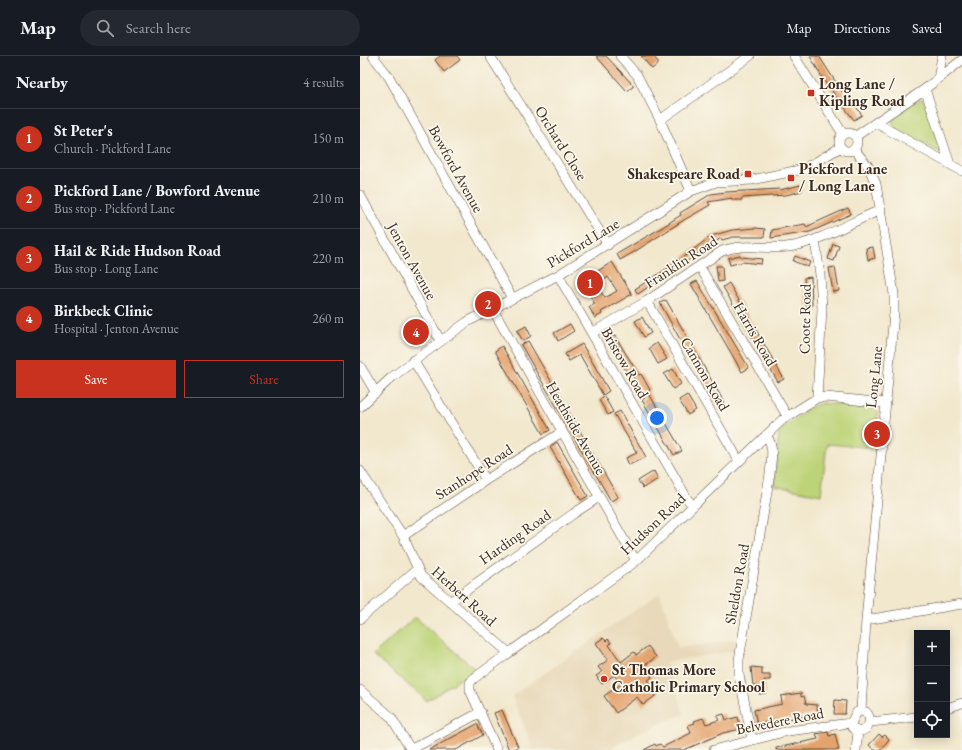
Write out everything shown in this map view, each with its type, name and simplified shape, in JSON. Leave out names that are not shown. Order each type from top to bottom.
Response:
[{"type":"street","name":"Bowford Avenue","points":[[373,56],[389,77],[512,298]]},
{"type":"street","name":"Orchard Close","points":[[490,56],[608,245]]},
{"type":"street","points":[[620,56],[636,75],[660,120],[691,191]]},
{"type":"street","points":[[660,120],[750,56]]},
{"type":"street","points":[[794,56],[843,134]]},
{"type":"street","points":[[938,79],[942,56]]},
{"type":"street","points":[[856,136],[925,89],[962,60]]},
{"type":"street","points":[[925,89],[950,164]]},
{"type":"street","points":[[876,123],[962,172]]},
{"type":"street","points":[[849,132],[856,136],[858,143],[854,149],[847,151],[841,147],[839,140],[843,134],[849,132]]},
{"type":"street","name":"Pickford Lane","points":[[360,407],[413,360],[467,322],[558,275],[608,245],[691,191],[716,182],[752,180],[804,169],[841,147]]},
{"type":"street","name":"Long Lane","points":[[854,149],[868,166],[876,184],[894,294],[894,313],[866,620],[861,711]]},
{"type":"street","name":"Jenton Avenue","points":[[360,195],[440,340]]},
{"type":"street","name":"Franklin Road","points":[[592,333],[647,301],[722,251],[732,247],[745,246],[779,248],[815,240],[881,210]]},
{"type":"street","name":"Coote Road","points":[[815,240],[820,275],[822,309],[817,398]]},
{"type":"street","name":"Harris Road","points":[[700,267],[787,416]]},
{"type":"street","name":"Bristow Road","points":[[558,275],[688,500],[693,506]]},
{"type":"street","name":"Cannon Road","points":[[647,301],[739,461]]},
{"type":"street","name":"Heathside Avenue","points":[[492,308],[636,561]]},
{"type":"street","points":[[413,360],[486,480]]},
{"type":"street","points":[[360,366],[376,393]]},
{"type":"street","points":[[817,398],[826,397],[885,403]]},
{"type":"street","name":"Hudson Road","points":[[481,712],[470,690],[470,683],[636,561],[787,416],[817,398]]},
{"type":"street","name":"Stanhope Road","points":[[403,536],[486,480],[562,432]]},
{"type":"street","name":"Sheldon Road","points":[[752,739],[739,675],[739,660],[770,474],[772,448],[770,440],[766,435]]},
{"type":"street","name":"Herbert Road","points":[[360,471],[403,536],[416,570],[509,654]]},
{"type":"street","name":"Harding Road","points":[[450,602],[527,546],[599,497]]},
{"type":"street","points":[[360,619],[416,570]]},
{"type":"street","points":[[866,620],[962,604]]},
{"type":"street","points":[[360,690],[391,717],[411,750],[481,712],[496,750]]},
{"type":"street","points":[[950,707],[962,702]]},
{"type":"street","points":[[857,712],[866,712],[870,716],[870,722],[867,727],[858,732],[852,727],[851,723],[857,712]]},
{"type":"street","points":[[870,722],[914,717]]},
{"type":"street","name":"Belvedere Road","points":[[714,750],[752,739],[788,731],[851,723]]},
{"type":"street","points":[[856,750],[858,732]]},
{"type":"shaded area","name":"St Thomas More Catholic Primary School","points":[[660,593],[678,648],[736,640],[735,651],[666,662],[684,714],[640,732],[608,750],[534,750],[533,748],[523,750],[532,746],[512,696]]},
{"type":"green space","points":[[919,99],[923,99],[941,146],[940,150],[937,151],[893,127],[893,117]]},
{"type":"green space","points":[[822,403],[876,409],[878,413],[875,448],[827,444],[821,495],[774,486],[779,431],[809,408]]},
{"type":"green space","points":[[415,617],[475,669],[427,701],[373,655]]},
{"type":"building","points":[[440,56],[457,56],[460,60],[444,72],[435,60]]},
{"type":"building","points":[[596,56],[606,56],[634,86],[627,91]]},
{"type":"building","points":[[641,56],[653,56],[659,63],[652,69]]},
{"type":"building","points":[[810,56],[819,56],[842,92],[844,90],[862,115],[854,120],[823,79]]},
{"type":"building","points":[[800,185],[802,191],[786,195],[742,198],[742,200],[732,200],[732,198],[708,202],[710,205],[620,260],[617,254],[661,228],[681,215],[680,213],[711,194],[780,190]]},
{"type":"building","points":[[848,208],[851,214],[810,232],[771,238],[772,230],[805,224],[806,227]]},
{"type":"building","points":[[756,228],[765,229],[764,237],[733,237],[722,240],[721,238],[638,294],[635,289],[673,265],[711,236],[732,230]]},
{"type":"building","points":[[833,244],[839,246],[834,261],[828,259]]},
{"type":"building","points":[[873,247],[875,258],[868,260],[866,248]]},
{"type":"building","points":[[740,255],[741,257],[762,259],[761,264],[742,262],[730,265],[728,258]]},
{"type":"building","points":[[795,256],[810,262],[808,267],[793,261]]},
{"type":"building","points":[[612,262],[632,294],[601,312],[602,314],[595,318],[589,307],[595,304],[589,294],[582,294],[576,285],[579,284],[580,278],[578,276],[587,270],[593,274]],"holes":[[[608,277],[617,291],[605,298],[597,286]]]},
{"type":"building","points":[[716,266],[722,266],[723,281],[718,282]]},
{"type":"building","points":[[835,267],[839,291],[833,292],[829,268]]},
{"type":"building","points":[[811,277],[812,305],[806,306],[804,278]]},
{"type":"building","points":[[697,281],[749,368],[742,372],[691,284]]},
{"type":"building","points":[[729,283],[784,379],[778,382],[723,287]]},
{"type":"building","points":[[666,300],[724,402],[717,406],[660,303]]},
{"type":"building","points":[[642,317],[651,333],[644,337],[635,321]]},
{"type":"building","points":[[570,324],[574,331],[558,341],[554,333]]},
{"type":"building","points":[[526,326],[531,336],[523,341],[517,331]]},
{"type":"building","points":[[615,336],[639,375],[641,374],[650,390],[648,392],[682,451],[674,455],[642,400],[645,398],[632,375],[629,376],[608,340]]},
{"type":"building","points":[[528,341],[618,497],[611,501],[521,345]]},
{"type":"building","points":[[657,343],[667,359],[658,364],[649,348]]},
{"type":"building","points":[[582,344],[609,391],[603,395],[580,355],[569,361],[565,354]]},
{"type":"building","points":[[502,346],[550,430],[543,434],[495,351]]},
{"type":"building","points":[[673,369],[681,384],[673,389],[664,374]]},
{"type":"building","points":[[687,395],[696,410],[688,415],[679,400]]},
{"type":"building","points":[[604,396],[613,412],[608,415],[599,400]]},
{"type":"building","points":[[620,411],[646,457],[629,465],[626,458],[637,453],[614,414]]},
{"type":"building","points":[[557,442],[588,496],[581,500],[550,447]]},
{"type":"building","points":[[654,471],[658,479],[643,488],[638,481]]},
{"type":"building","points":[[603,638],[606,641],[608,639],[611,643],[609,645],[621,662],[634,652],[636,655],[648,646],[656,657],[644,666],[652,677],[648,680],[659,693],[643,705],[637,697],[616,713],[604,696],[621,684],[614,675],[602,684],[596,676],[602,672],[598,667],[608,660],[596,643]]},
{"type":"building","points":[[751,667],[762,668],[762,675],[770,675],[770,680],[764,680],[766,693],[759,694],[758,686],[753,686]]},
{"type":"building","points":[[801,693],[801,697],[804,696],[806,704],[817,705],[818,714],[757,724],[754,710],[782,704],[781,696]]},
{"type":"building","points":[[835,700],[846,701],[845,714],[834,714]]},
{"type":"building","points":[[502,710],[518,747],[511,750],[509,750],[494,713]]},
{"type":"building","points":[[724,714],[726,720],[738,717],[741,729],[723,733],[684,750],[644,750],[655,744],[656,746],[660,744],[663,747],[691,733],[688,725],[695,723],[694,721],[703,718],[706,724],[719,720],[717,716]]},
{"type":"building","points":[[477,724],[483,735],[456,750],[429,750]]},
{"type":"building","points":[[828,732],[829,736],[835,734],[839,750],[776,750],[776,748],[818,739],[816,734]]},
{"type":"building","points":[[879,734],[882,737],[885,735],[889,739],[881,750],[874,750],[869,745]]},
{"type":"place","name":"Long Lane / Kipling Road","points":[[811,93]]},
{"type":"place","name":"Shakespeare Road","points":[[748,174]]},
{"type":"place","name":"Pickford Lane / Long Lane","points":[[791,178]]},
{"type":"place","name":"St Peter's","points":[[590,283]]},
{"type":"place","name":"Pickford Lane / Bowford Avenue","points":[[488,304]]},
{"type":"place","name":"Birkbeck Clinic","points":[[416,332]]},
{"type":"place","name":"Hail & Ride Hudson Road","points":[[877,434]]},
{"type":"place","name":"St Thomas More Catholic Primary School","points":[[604,679]]}]
